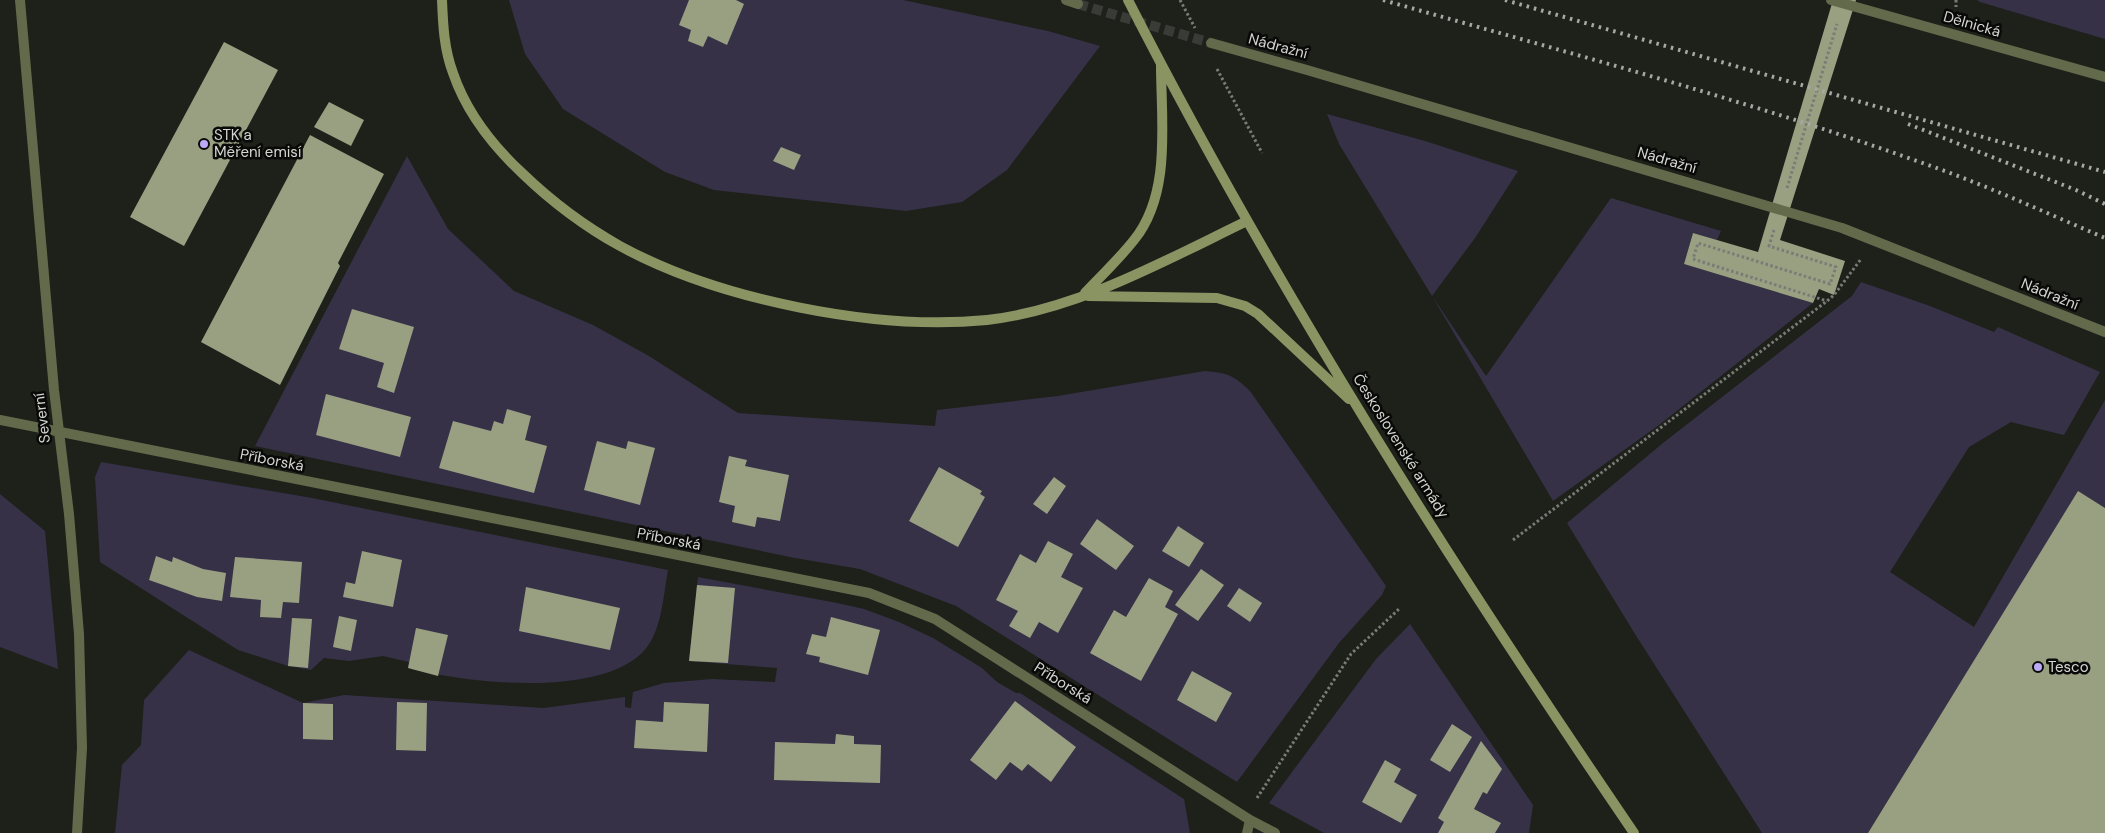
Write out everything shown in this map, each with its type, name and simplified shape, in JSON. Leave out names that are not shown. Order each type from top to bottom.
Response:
[{"type":"main road","points":[[442,0],[445,46],[452,72],[475,119],[507,158],[541,191],[580,220],[620,246],[707,283],[844,315],[892,321],[988,320],[1035,310],[1082,296],[1149,268],[1247,221]]},
{"type":"main road","name":"Československé armády","points":[[1128,0],[1247,221],[1359,408],[1475,592],[1634,833]]},
{"type":"main road","points":[[1082,296],[1135,239],[1150,213],[1158,182],[1162,150],[1161,64]]},
{"type":"main road","points":[[1082,296],[1217,298],[1245,306],[1258,314],[1359,408]]},
{"type":"street","name":"Severní","points":[[20,0],[79,634],[82,748],[77,833]]},
{"type":"street","points":[[1066,0],[1078,4]]},
{"type":"street","name":"Dělnická","points":[[1831,0],[2105,77]]},
{"type":"street","name":"Nádražní","points":[[1211,43],[1842,228],[2105,332]]},
{"type":"street","name":"Příborská","points":[[0,420],[869,593],[935,619],[1250,820],[1275,833]]},
{"type":"street","points":[[1247,833],[1250,820]]},
{"type":"path","points":[[1956,0],[1956,7]]},
{"type":"path","points":[[1786,189],[1839,19]]},
{"type":"path","points":[[1225,84],[1262,153]]},
{"type":"path","points":[[1774,227],[1769,246],[1836,267],[1830,284],[1698,243],[1693,259],[1827,301]]},
{"type":"path","points":[[1514,540],[1827,301],[1834,295],[1860,259]]},
{"type":"path","points":[[1250,820],[1258,796],[1351,654],[1399,608]]},
{"type":"shaded area","points":[[509,0],[903,0],[1048,31],[1100,46],[1007,170],[962,202],[906,211],[714,190],[665,172],[563,109],[525,54]]},
{"type":"shaded area","points":[[1977,0],[2105,0],[2105,39],[1980,2]]},
{"type":"shaded area","points":[[1327,114],[1425,141],[1518,171],[1475,238],[1432,296],[1339,144]]},
{"type":"shaded area","points":[[407,156],[448,229],[514,291],[593,325],[649,356],[738,413],[935,426],[937,410],[1058,396],[1205,371],[1230,376],[1250,391],[1386,586],[1382,595],[1339,643],[1237,782],[956,606],[860,569],[795,558],[255,446]]},
{"type":"shaded area","points":[[1611,198],[1721,231],[1717,240],[1693,233],[1684,264],[1813,303],[1659,425],[1553,501],[1432,296],[1486,376]]},
{"type":"shaded area","points":[[1861,282],[1930,306],[1994,332],[1998,327],[2100,372],[2064,435],[2011,422],[1969,447],[1890,572],[1974,627],[2105,400],[2105,508],[2078,492],[1868,833],[1762,833],[1635,634],[1567,523],[1663,443],[1852,296]]},
{"type":"shaded area","points":[[101,462],[312,498],[668,570],[658,625],[649,645],[642,653],[621,667],[594,676],[562,681],[529,683],[495,682],[432,674],[408,668],[409,662],[383,656],[349,661],[324,658],[311,670],[288,666],[238,650],[100,562],[95,477]]},
{"type":"shaded area","points":[[0,494],[45,531],[58,669],[0,647]]},
{"type":"shaded area","points":[[698,577],[864,609],[899,622],[933,638],[982,668],[997,682],[1016,693],[1020,693],[1184,799],[1190,833],[115,833],[122,765],[141,745],[144,700],[189,650],[303,703],[344,695],[544,708],[625,697],[625,707],[631,708],[633,692],[664,683],[712,679],[775,682],[777,668],[689,661]]},
{"type":"shaded area","points":[[1410,624],[1533,805],[1529,833],[1324,833],[1269,803],[1376,659]]},
{"type":"building","points":[[689,0],[736,0],[744,4],[727,45],[708,36],[703,47],[688,41],[691,30],[679,25]]},
{"type":"building","points":[[1833,0],[1856,0],[1780,240],[1845,261],[1834,295],[1819,289],[1813,303],[1684,264],[1693,233],[1758,252]]},
{"type":"building","name":"STK a Měření emisí","points":[[224,42],[278,70],[184,246],[130,217]]},
{"type":"building","points":[[329,102],[364,120],[351,146],[314,127]]},
{"type":"building","points":[[310,135],[384,174],[338,263],[340,266],[280,385],[201,342]]},
{"type":"building","points":[[781,147],[801,155],[794,170],[773,161]]},
{"type":"building","points":[[352,309],[414,327],[394,393],[377,387],[384,363],[339,349]]},
{"type":"building","points":[[326,394],[411,417],[400,457],[316,435]]},
{"type":"building","points":[[507,409],[531,416],[525,440],[547,446],[534,493],[439,468],[453,421],[491,431],[494,421],[503,424]]},
{"type":"building","points":[[597,441],[626,449],[628,441],[655,448],[640,505],[584,490]]},
{"type":"building","points":[[729,456],[747,460],[745,466],[789,475],[780,521],[757,517],[755,527],[732,522],[735,506],[719,502]]},
{"type":"building","points":[[939,467],[982,491],[980,494],[985,497],[958,547],[909,521]]},
{"type":"building","points":[[1054,477],[1066,486],[1047,514],[1033,504]]},
{"type":"building","name":"Tesco","points":[[2078,491],[2105,508],[2105,833],[1868,833]]},
{"type":"building","points":[[1097,519],[1134,546],[1116,570],[1080,544]]},
{"type":"building","points":[[1178,526],[1204,543],[1189,567],[1162,551]]},
{"type":"building","points":[[1048,541],[1073,554],[1061,577],[1083,588],[1058,633],[1039,622],[1030,638],[1009,626],[1018,611],[996,600],[1020,554],[1036,563]]},
{"type":"building","points":[[362,551],[402,560],[393,607],[343,597],[346,582],[355,584]]},
{"type":"building","points":[[156,556],[172,562],[173,557],[203,569],[226,573],[222,601],[197,597],[149,580]]},
{"type":"building","points":[[235,557],[302,562],[299,603],[283,602],[281,618],[260,617],[261,600],[230,597]]},
{"type":"building","points":[[1201,569],[1224,585],[1198,621],[1175,605]]},
{"type":"building","points":[[1149,578],[1173,591],[1165,607],[1178,614],[1141,681],[1090,653],[1114,610],[1126,617]]},
{"type":"building","points":[[697,585],[735,588],[728,663],[689,661]]},
{"type":"building","points":[[526,587],[620,608],[610,650],[519,631]]},
{"type":"building","points":[[1239,588],[1262,603],[1250,622],[1227,606]]},
{"type":"building","points":[[339,616],[357,620],[351,651],[333,647]]},
{"type":"building","points":[[831,617],[880,630],[868,675],[819,662],[820,657],[806,654],[812,634],[826,637]]},
{"type":"building","points":[[292,618],[312,619],[308,668],[288,666]]},
{"type":"building","points":[[416,628],[448,635],[438,676],[408,668]]},
{"type":"building","points":[[1192,671],[1232,693],[1216,722],[1177,700]]},
{"type":"building","points":[[1015,701],[1076,747],[1051,782],[1028,764],[1022,771],[1010,762],[996,780],[970,760]]},
{"type":"building","points":[[397,702],[427,703],[426,751],[396,750]]},
{"type":"building","points":[[664,702],[709,704],[707,752],[634,748],[636,720],[663,722]]},
{"type":"building","points":[[303,703],[333,704],[333,740],[303,739]]},
{"type":"building","points":[[1452,724],[1472,737],[1450,772],[1430,760]]},
{"type":"building","points":[[836,734],[854,736],[854,744],[881,745],[880,783],[774,780],[775,742],[835,744]]},
{"type":"building","points":[[1481,741],[1502,769],[1487,794],[1483,792],[1474,809],[1501,823],[1495,833],[1438,833],[1444,822],[1438,818]]},
{"type":"building","points":[[1385,760],[1401,769],[1394,782],[1417,795],[1401,823],[1362,802]]},
{"type":"tunnel","points":[[1078,4],[1211,43]]},
{"type":"railway","points":[[1383,0],[1650,76],[1849,137],[1962,178],[2105,238]]},
{"type":"railway","points":[[1505,0],[2105,172]]},
{"type":"railway","points":[[1908,124],[2076,190],[2105,204]]},
{"type":"place","name":"STK a Měření emisí","points":[[204,144]]},
{"type":"place","name":"Tesco","points":[[2038,667]]}]
